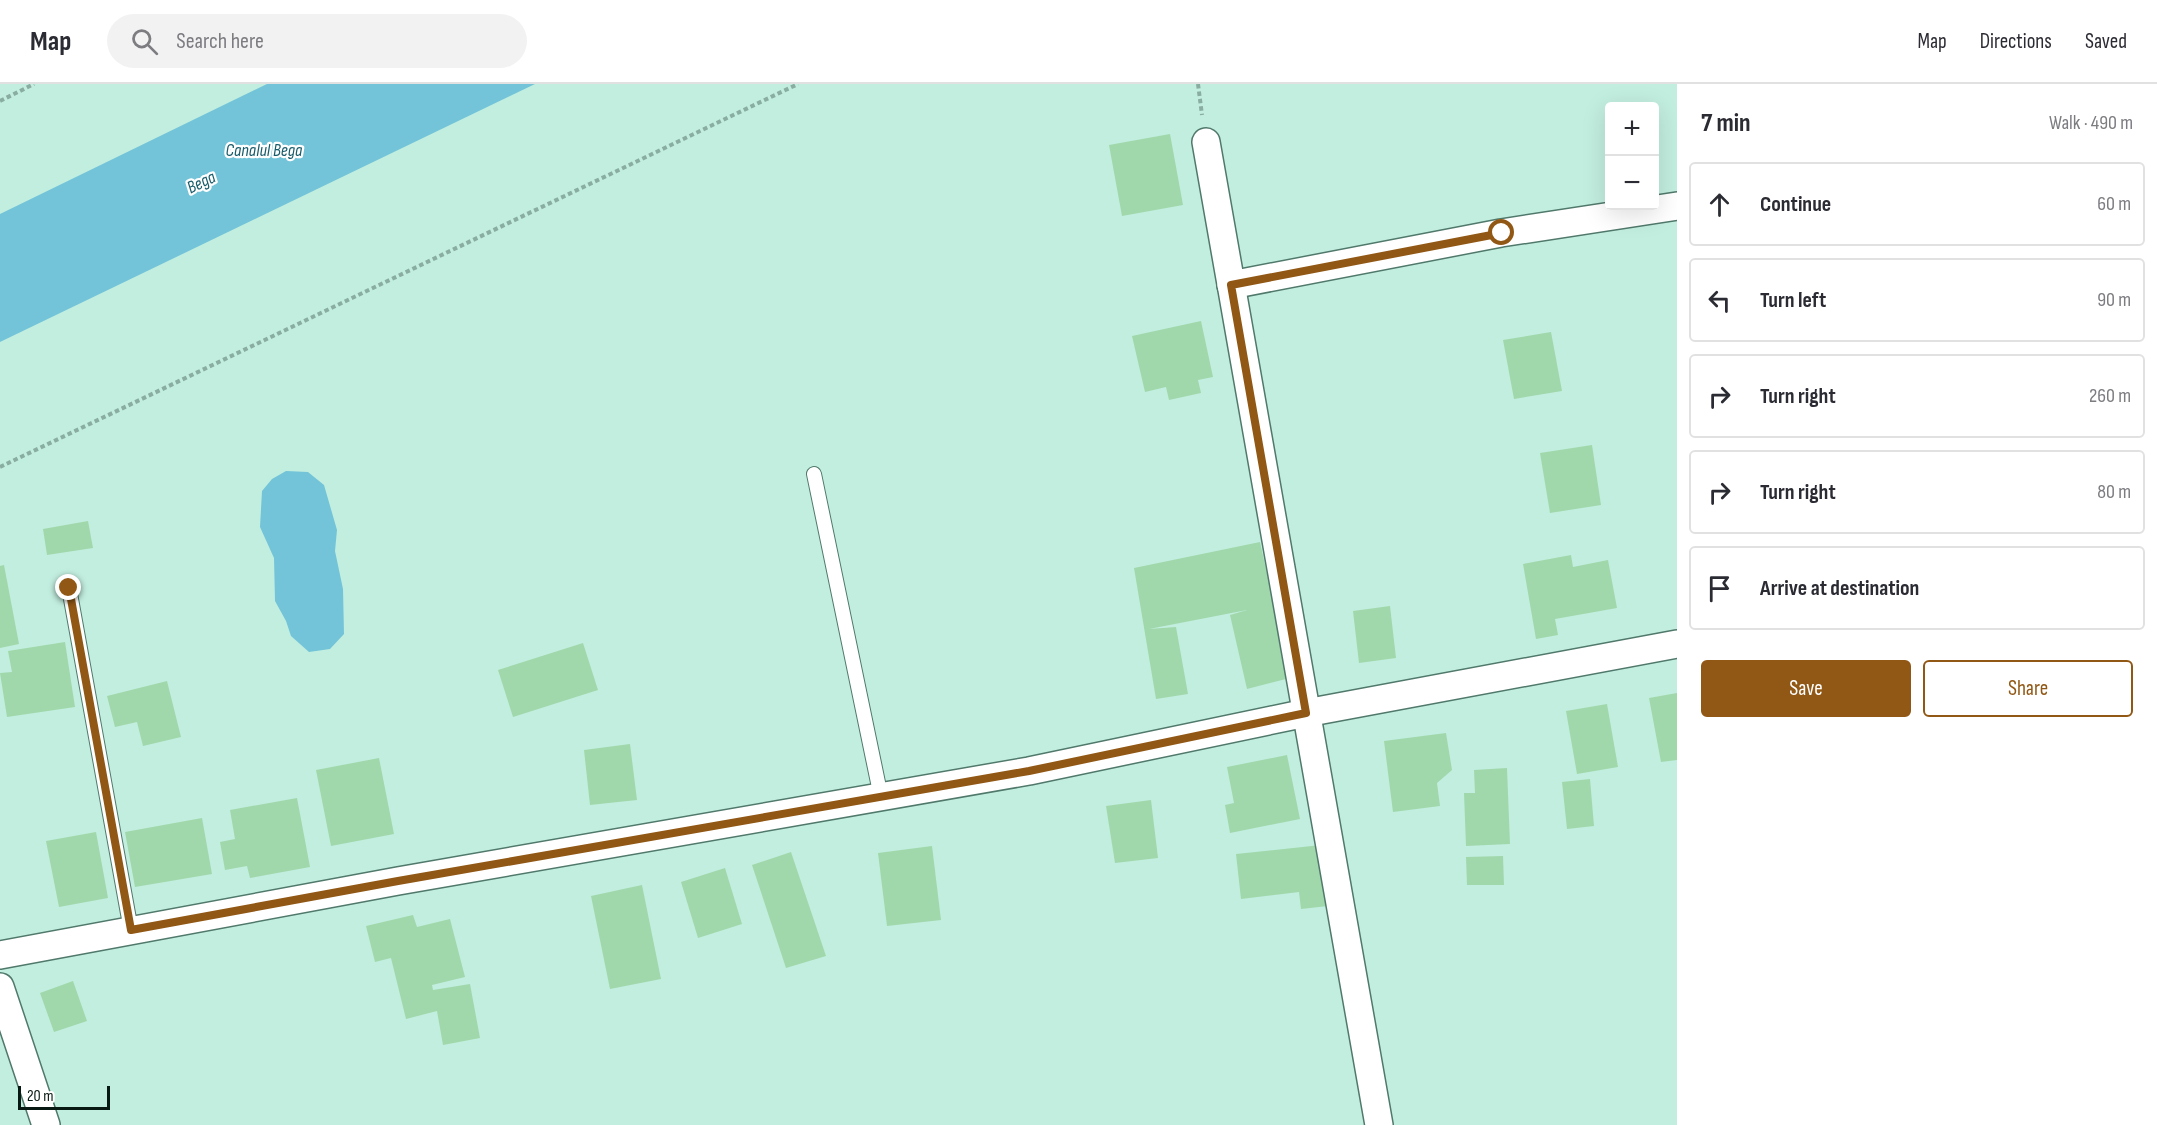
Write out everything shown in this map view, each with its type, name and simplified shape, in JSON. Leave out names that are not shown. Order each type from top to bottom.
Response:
[{"type":"street","points":[[1206,142],[1379,1125]]},
{"type":"street","points":[[1231,285],[1502,233],[1677,206]]},
{"type":"street","points":[[0,955],[410,879],[1029,771],[1306,713],[1677,644]]},
{"type":"street","points":[[0,987],[46,1125]]},
{"type":"lane","points":[[814,474],[880,797]]},
{"type":"lane","points":[[69,588],[131,930]]},
{"type":"path","points":[[0,101],[34,84]]},
{"type":"path","points":[[0,467],[798,84]]},
{"type":"water","name":"Canalul Bega","points":[[267,84],[535,84],[0,342],[0,214]]},
{"type":"water","points":[[286,471],[308,472],[324,485],[337,530],[335,551],[343,589],[344,634],[330,649],[309,652],[291,636],[275,601],[274,558],[260,527],[262,491],[272,479]]},
{"type":"building","points":[[1170,134],[1183,205],[1122,216],[1109,145]]},
{"type":"building","points":[[1201,321],[1213,377],[1198,380],[1201,393],[1169,400],[1166,387],[1145,392],[1132,336]]},
{"type":"building","points":[[1551,332],[1562,391],[1514,399],[1503,340]]},
{"type":"building","points":[[1592,445],[1601,505],[1550,513],[1540,453]]},
{"type":"building","points":[[88,521],[93,548],[47,555],[43,529]]},
{"type":"building","points":[[1260,542],[1290,678],[1247,689],[1230,615],[1247,610],[1149,629],[1176,627],[1188,694],[1156,699],[1134,568]]},
{"type":"building","points":[[1571,555],[1573,567],[1608,560],[1617,608],[1555,619],[1558,635],[1536,639],[1523,564]]},
{"type":"building","points":[[4,565],[19,644],[0,648],[0,566]]},
{"type":"building","points":[[1390,606],[1396,658],[1359,663],[1353,611]]},
{"type":"building","points":[[65,642],[75,707],[7,717],[0,673],[12,672],[8,651]]},
{"type":"building","points":[[583,643],[598,690],[513,717],[498,670]]},
{"type":"building","points":[[167,681],[181,737],[143,746],[137,722],[115,727],[107,696]]},
{"type":"building","points":[[1677,693],[1677,760],[1661,762],[1649,698]]},
{"type":"building","points":[[1607,704],[1618,767],[1577,774],[1566,711]]},
{"type":"building","points":[[1446,733],[1452,770],[1437,783],[1440,806],[1393,812],[1384,741]]},
{"type":"building","points":[[630,744],[637,800],[590,805],[584,750]]},
{"type":"building","points":[[1287,755],[1300,819],[1230,833],[1225,805],[1234,803],[1227,767]]},
{"type":"building","points":[[379,758],[394,834],[331,846],[316,770]]},
{"type":"building","points":[[1507,768],[1510,844],[1466,846],[1464,793],[1475,793],[1474,770]]},
{"type":"building","points":[[1590,779],[1594,826],[1567,829],[1562,782]]},
{"type":"building","points":[[297,798],[310,867],[250,878],[247,866],[225,870],[220,842],[235,839],[230,810]]},
{"type":"building","points":[[1151,800],[1158,858],[1115,863],[1106,806]]},
{"type":"building","points":[[202,818],[212,874],[135,887],[125,832]]},
{"type":"building","points":[[96,832],[108,898],[59,907],[46,841]]},
{"type":"building","points":[[1321,845],[1328,906],[1301,909],[1299,892],[1241,899],[1236,854]]},
{"type":"building","points":[[932,846],[941,920],[887,926],[878,853]]},
{"type":"building","points":[[791,852],[826,956],[786,968],[752,865]]},
{"type":"building","points":[[1503,856],[1504,885],[1467,885],[1466,857]]},
{"type":"building","points":[[725,868],[742,924],[698,938],[681,882]]},
{"type":"building","points":[[642,885],[661,979],[610,989],[591,896]]},
{"type":"building","points":[[413,915],[417,927],[450,919],[465,977],[432,985],[433,990],[470,984],[480,1038],[443,1045],[437,1011],[406,1019],[391,958],[375,962],[366,926]]},
{"type":"building","points":[[73,981],[87,1021],[54,1032],[40,993]]},
{"type":"route","points":[[69,588],[131,930],[1029,771],[1306,713],[1231,285],[1502,233]]},
{"type":"water label","name":"Bega","points":[[201,182]]}]
